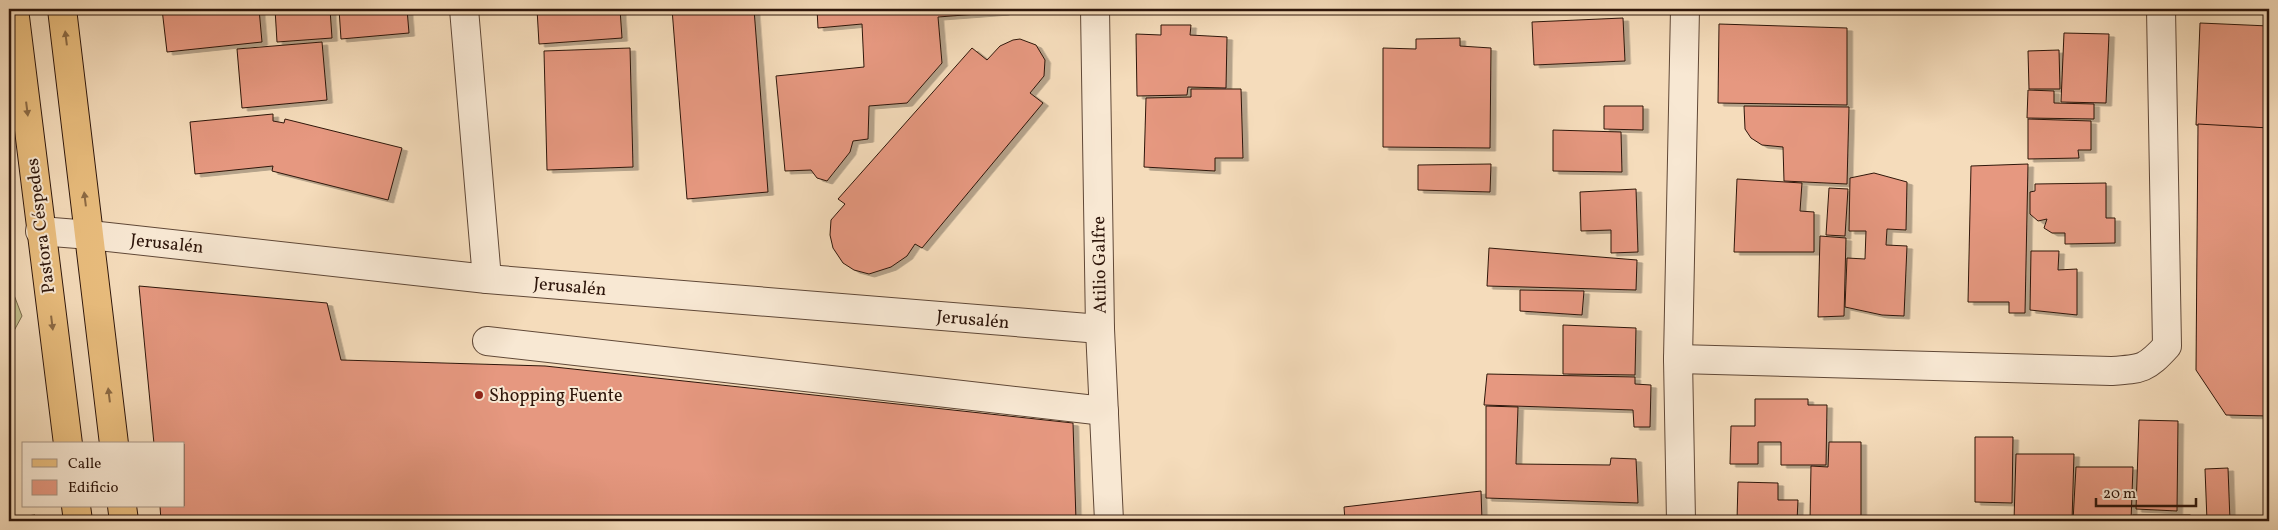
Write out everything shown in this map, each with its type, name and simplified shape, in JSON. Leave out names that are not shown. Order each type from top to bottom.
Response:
[{"type":"main road","name":"Pastora Céspedes","points":[[14,9],[40,231],[68,442]]},
{"type":"main road","points":[[62,9],[114,442]]},
{"type":"main road","points":[[76,508],[78,521]]},
{"type":"main road","points":[[122,508],[124,521]]},
{"type":"street","points":[[464,9],[487,279]]},
{"type":"street","name":"Atilio Galfre","points":[[1095,9],[1100,330],[1109,521]]},
{"type":"street","points":[[1681,521],[1678,359],[1685,9]]},
{"type":"street","points":[[1678,359],[2111,371],[2133,370],[2151,364],[2167,346],[2161,9]]},
{"type":"street","name":"Jerusalén","points":[[40,231],[487,279],[1100,330]]},
{"type":"street","points":[[487,341],[1104,411]]},
{"type":"shaded area","points":[[14,295],[22,316],[9,340],[9,297]]},
{"type":"building","points":[[162,9],[259,9],[262,42],[167,52]]},
{"type":"building","points":[[275,9],[330,9],[332,38],[277,42]]},
{"type":"building","points":[[339,9],[407,9],[409,33],[341,39]]},
{"type":"building","points":[[537,9],[620,9],[622,38],[539,44]]},
{"type":"building","points":[[672,9],[754,9],[768,192],[687,199]]},
{"type":"building","points":[[817,9],[1003,9],[1004,12],[938,17],[942,63],[907,103],[869,106],[868,139],[853,141],[850,152],[827,181],[817,178],[811,170],[785,171],[776,76],[864,67],[862,24],[818,28]]},
{"type":"building","points":[[1623,18],[1625,61],[1534,65],[1532,22]]},
{"type":"building","points":[[2200,23],[2269,26],[2269,128],[2196,125]]},
{"type":"building","points":[[1719,24],[1847,28],[1847,105],[1718,103]]},
{"type":"building","points":[[1161,25],[1191,25],[1190,35],[1227,37],[1226,88],[1188,87],[1187,95],[1137,96],[1136,34],[1161,35]]},
{"type":"building","points":[[2064,33],[2109,34],[2106,103],[2061,102]]},
{"type":"building","points":[[1460,38],[1460,46],[1491,48],[1490,148],[1383,147],[1383,48],[1416,49],[1416,39]]},
{"type":"building","points":[[1020,39],[1036,45],[1045,60],[1044,76],[1030,93],[1043,103],[922,248],[915,244],[907,256],[891,267],[869,274],[854,270],[843,263],[833,248],[830,235],[831,220],[845,204],[838,199],[972,48],[987,60],[1000,46]]},
{"type":"building","points":[[322,42],[327,100],[242,108],[237,49]]},
{"type":"building","points":[[630,48],[633,167],[547,170],[544,51]]},
{"type":"building","points":[[2059,50],[2060,89],[2029,89],[2028,51]]},
{"type":"building","points":[[1191,89],[1241,89],[1243,158],[1215,158],[1215,171],[1144,167],[1146,98],[1191,97]]},
{"type":"building","points":[[2028,90],[2054,91],[2054,103],[2094,104],[2094,119],[2027,118]]},
{"type":"building","points":[[1604,106],[1643,106],[1643,130],[1604,129]]},
{"type":"building","points":[[1744,106],[1849,107],[1847,184],[1784,181],[1783,147],[1762,145],[1751,138],[1745,129]]},
{"type":"building","points":[[273,114],[273,121],[284,123],[285,119],[402,148],[388,200],[272,171],[273,166],[195,174],[190,122]]},
{"type":"building","points":[[2028,119],[2091,121],[2091,150],[2078,150],[2079,158],[2028,159]]},
{"type":"building","points":[[2198,124],[2269,128],[2269,416],[2226,415],[2196,370]]},
{"type":"building","points":[[1553,130],[1621,132],[1622,172],[1553,171]]},
{"type":"building","points":[[1491,164],[1490,192],[1418,190],[1418,165]]},
{"type":"building","points":[[2028,164],[2025,313],[2009,313],[2009,302],[1968,302],[1971,166]]},
{"type":"building","points":[[1874,173],[1907,182],[1906,230],[1887,229],[1886,245],[1907,246],[1904,316],[1882,315],[1845,307],[1847,258],[1865,259],[1866,231],[1849,231],[1850,178]]},
{"type":"building","points":[[1737,179],[1802,183],[1800,211],[1814,212],[1814,252],[1734,252]]},
{"type":"building","points":[[2106,183],[2106,218],[2115,218],[2115,243],[2065,244],[2065,233],[2052,233],[2044,228],[2047,219],[2038,221],[2030,214],[2030,192],[2035,191],[2035,184]]},
{"type":"building","points":[[1829,188],[1848,189],[1845,236],[1826,235]]},
{"type":"building","points":[[1636,189],[1638,252],[1611,253],[1611,230],[1581,231],[1580,192]]},
{"type":"building","points":[[1820,236],[1846,238],[1844,316],[1818,317]]},
{"type":"building","points":[[1489,248],[1637,260],[1636,290],[1487,286]]},
{"type":"building","points":[[2031,251],[2059,251],[2058,270],[2077,269],[2077,315],[2030,310]]},
{"type":"building","name":"Shopping Fuente","points":[[139,286],[327,303],[341,360],[545,366],[1073,423],[1076,521],[161,521],[160,508],[185,508],[185,442],[154,442]]},
{"type":"building","points":[[1520,290],[1584,291],[1582,315],[1520,311]]},
{"type":"building","points":[[1563,325],[1636,328],[1635,375],[1563,374]]},
{"type":"building","points":[[1487,374],[1635,377],[1635,384],[1651,385],[1650,427],[1634,427],[1633,410],[1484,405]]},
{"type":"building","points":[[1755,399],[1808,399],[1808,405],[1827,405],[1826,465],[1781,465],[1781,442],[1758,442],[1758,464],[1730,464],[1731,426],[1755,426]]},
{"type":"building","points":[[1486,406],[1518,407],[1516,464],[1610,465],[1611,458],[1636,459],[1638,503],[1486,498]]},
{"type":"building","points":[[2139,420],[2178,421],[2177,511],[2136,509]]},
{"type":"building","points":[[1975,437],[2013,437],[2012,503],[1975,502]]},
{"type":"building","points":[[1829,442],[1861,442],[1861,518],[1893,519],[1893,521],[1810,521],[1811,466],[1828,467]]},
{"type":"building","points":[[2016,454],[2074,454],[2072,521],[2014,521]]},
{"type":"building","points":[[2076,467],[2133,467],[2131,521],[2073,521]]},
{"type":"building","points":[[2228,468],[2230,521],[2207,521],[2205,469]]},
{"type":"building","points":[[1738,482],[1778,483],[1778,500],[1798,500],[1797,521],[1737,521]]},
{"type":"building","points":[[1481,491],[1482,521],[1345,521],[1344,507]]},
{"type":"building","points":[[35,515],[35,521],[9,521],[9,518]]},
{"type":"building","points":[[2133,515],[2190,515],[2190,521],[2133,521]]},
{"type":"place","name":"Shopping Fuente","points":[[479,395]]}]
